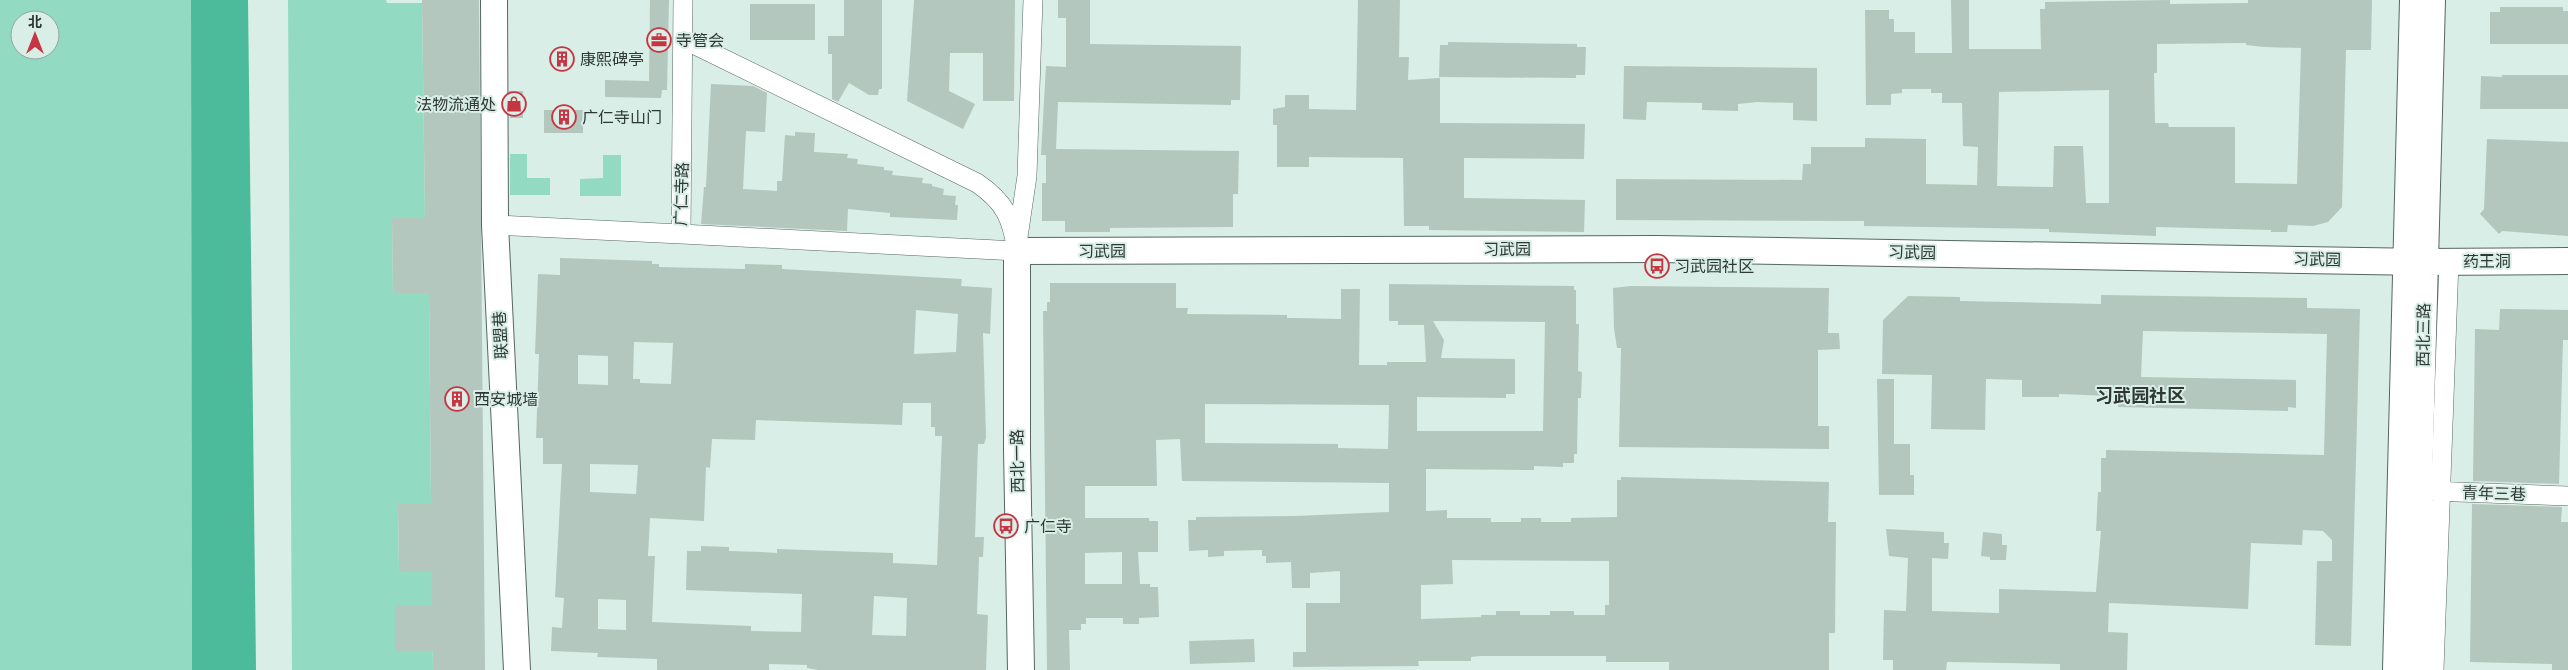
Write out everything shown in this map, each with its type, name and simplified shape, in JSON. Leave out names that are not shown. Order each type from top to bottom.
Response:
[{"type":"street","name":"联盟巷","points":[[494,0],[495,225],[517,670]]},
{"type":"street","name":"广仁寺路","points":[[495,225],[681,234],[683,0]]},
{"type":"street","points":[[1017,251],[1027,176],[1033,0]]},
{"type":"street","name":"西北三路","points":[[2413,0],[2426,261],[2430,491],[2414,670]]},
{"type":"street","name":"西北三路","points":[[2396,670],[2426,261],[2432,0]]},
{"type":"street","points":[[684,39],[977,183],[999,200],[1013,226],[1017,251]]},
{"type":"street","points":[[681,234],[1017,251]]},
{"type":"street","name":"习武园","points":[[1017,251],[1667,249],[2426,261]]},
{"type":"street","name":"西北一路","points":[[1017,251],[1017,449],[1021,670]]},
{"type":"street","name":"药王洞","points":[[2426,261],[2568,261]]},
{"type":"street","points":[[2430,491],[2434,670]]},
{"type":"street","name":"青年三巷","points":[[2430,491],[2568,496]]},
{"type":"shaded area","points":[[0,0],[191,0],[192,670],[0,670]]},
{"type":"shaded area","points":[[191,0],[248,0],[256,670],[192,670]]},
{"type":"shaded area","points":[[288,0],[386,0],[387,3],[422,3],[425,218],[392,218],[393,293],[429,293],[431,504],[398,504],[399,571],[432,571],[433,670],[292,670]]},
{"type":"shaded area","points":[[510,154],[527,154],[527,178],[550,178],[550,195],[510,195]]},
{"type":"shaded area","points":[[603,155],[621,155],[621,196],[580,196],[580,179],[603,178]]},
{"type":"building","name":"西安城墙","points":[[422,0],[479,0],[485,670],[433,670],[433,651],[395,651],[395,605],[432,605],[432,571],[399,572],[398,504],[431,504],[429,293],[393,293],[392,218],[425,218]]},
{"type":"building","name":"寺管会","points":[[650,0],[669,0],[667,90],[662,90],[661,98],[605,97],[605,80],[649,81]]},
{"type":"building","points":[[844,0],[882,0],[882,89],[879,89],[878,95],[869,95],[849,83],[838,102],[832,99],[832,54],[828,54],[828,36],[844,36]]},
{"type":"building","points":[[914,0],[1015,0],[1014,101],[983,101],[983,53],[950,53],[949,91],[975,104],[963,129],[907,101]]},
{"type":"building","points":[[1058,0],[1090,0],[1090,44],[1241,46],[1240,100],[1231,100],[1231,105],[1058,102],[1056,149],[1239,151],[1238,194],[1233,194],[1233,227],[1110,228],[1110,232],[1065,232],[1065,221],[1042,221],[1042,183],[1046,183],[1046,155],[1041,155],[1046,66],[1066,67],[1066,18],[1058,18]]},
{"type":"building","points":[[1358,0],[1400,0],[1399,57],[1409,57],[1408,80],[1440,78],[1440,123],[1585,124],[1584,159],[1464,158],[1464,198],[1585,200],[1584,232],[1429,230],[1429,226],[1404,226],[1403,158],[1309,157],[1309,167],[1277,167],[1277,125],[1273,125],[1273,109],[1285,107],[1285,95],[1309,95],[1309,109],[1356,110]]},
{"type":"building","points":[[1951,0],[1969,0],[1969,49],[2041,49],[2040,9],[2045,9],[2045,2],[2170,0],[2170,4],[2248,3],[2248,0],[2372,0],[2371,50],[2346,50],[2342,207],[2328,222],[2313,226],[2288,225],[2287,232],[2156,227],[2156,236],[2049,232],[2049,229],[1864,226],[1864,221],[1616,220],[1616,179],[1802,180],[1803,164],[1811,164],[1811,147],[1865,147],[1865,138],[1926,139],[1926,184],[1977,185],[1978,147],[1963,146],[1962,103],[1942,103],[1942,93],[1931,93],[1931,89],[1902,89],[1902,93],[1891,94],[1891,105],[1866,105],[1865,10],[1889,10],[1889,19],[1894,19],[1894,32],[1915,32],[1915,53],[1952,53]],"holes":[[[2246,43],[2246,45],[2264,47],[2301,48],[2297,184],[2235,183],[2235,127],[2169,127],[2168,123],[2155,123],[2154,73],[2157,73],[2157,44]],[[2109,90],[2109,203],[2086,203],[2083,146],[2054,146],[2053,187],[1997,186],[1999,92]]]},
{"type":"building","points":[[750,4],[815,4],[815,40],[750,40]]},
{"type":"building","points":[[2500,7],[2563,7],[2563,11],[2568,11],[2568,44],[2490,44],[2490,12],[2500,12]]},
{"type":"building","points":[[1448,42],[1577,44],[1577,47],[1586,47],[1585,75],[1576,75],[1576,78],[1439,77],[1440,45],[1448,45]]},
{"type":"building","name":"康熙碑亭","points":[[562,51],[568,53],[570,59],[568,65],[562,67],[556,65],[554,59],[556,53]]},
{"type":"building","points":[[1624,66],[1817,68],[1817,121],[1793,120],[1793,103],[1757,102],[1738,104],[1738,111],[1702,110],[1702,103],[1647,102],[1646,120],[1623,119]]},
{"type":"building","points":[[2502,75],[2568,75],[2568,109],[2480,109],[2481,76],[2502,77]]},
{"type":"building","points":[[711,84],[753,86],[767,93],[765,132],[746,131],[743,189],[777,191],[777,181],[782,181],[785,135],[795,136],[795,132],[815,133],[814,152],[848,154],[847,158],[858,159],[857,164],[884,167],[884,170],[893,171],[892,175],[923,178],[922,183],[932,184],[932,186],[944,189],[943,195],[956,196],[955,205],[958,205],[957,220],[890,217],[890,213],[848,209],[847,231],[701,224],[704,187],[706,187]]},
{"type":"building","name":"法物流通处","points":[[509,91],[523,91],[523,118],[510,118]]},
{"type":"building","name":"广仁寺山门","points":[[544,110],[583,110],[583,133],[544,133]]},
{"type":"building","points":[[2487,139],[2568,142],[2568,236],[2502,231],[2499,234],[2480,214],[2484,209]]},
{"type":"building","points":[[560,258],[652,261],[652,264],[659,264],[659,267],[745,269],[745,264],[782,265],[782,269],[962,279],[961,286],[992,288],[990,334],[983,333],[986,438],[984,444],[978,444],[975,537],[984,537],[983,557],[979,557],[977,614],[988,615],[986,670],[818,670],[807,668],[807,665],[769,664],[769,670],[657,670],[657,659],[597,657],[598,653],[551,651],[552,627],[562,628],[564,598],[555,597],[562,464],[543,464],[543,438],[536,438],[539,354],[535,354],[538,274],[560,275]],"holes":[[[916,310],[958,314],[956,352],[914,354]],[[634,342],[673,343],[671,384],[640,383],[640,379],[633,379]],[[578,355],[608,356],[608,385],[578,384]],[[903,403],[931,403],[931,427],[935,427],[935,436],[942,436],[937,565],[893,563],[893,553],[777,549],[777,553],[729,551],[729,547],[701,546],[701,551],[687,551],[686,590],[802,594],[801,632],[751,631],[751,626],[652,622],[655,556],[648,556],[650,518],[704,521],[706,467],[710,468],[712,439],[755,440],[756,420],[902,425]],[[590,464],[638,465],[636,494],[590,492]],[[874,596],[907,598],[906,636],[872,635]],[[598,599],[626,600],[626,630],[598,629]]]},
{"type":"building","points":[[1050,283],[1176,283],[1176,308],[1188,308],[1187,314],[1287,315],[1287,318],[1341,319],[1341,289],[1360,289],[1359,365],[1387,365],[1387,362],[1426,362],[1424,325],[1398,325],[1398,321],[1389,321],[1389,284],[1574,286],[1574,290],[1576,290],[1576,324],[1579,324],[1578,371],[1582,372],[1581,398],[1578,398],[1577,454],[1574,454],[1574,463],[1563,463],[1563,467],[1534,466],[1534,470],[1426,469],[1426,511],[1447,510],[1447,518],[1491,518],[1491,522],[1521,522],[1521,518],[1541,518],[1541,522],[1571,522],[1571,518],[1617,517],[1617,480],[1621,480],[1621,477],[1829,482],[1828,522],[1836,522],[1835,633],[1829,633],[1829,670],[1669,670],[1669,662],[1606,662],[1606,656],[1480,656],[1471,657],[1471,661],[1418,661],[1419,666],[1293,667],[1293,652],[1306,652],[1306,603],[1340,603],[1340,571],[1310,573],[1310,588],[1292,588],[1291,562],[1266,563],[1266,556],[1262,556],[1262,550],[1224,551],[1224,556],[1208,557],[1208,550],[1189,551],[1188,520],[1196,520],[1196,517],[1295,516],[1389,512],[1389,483],[1182,481],[1180,439],[1156,440],[1157,486],[1085,486],[1085,518],[1149,518],[1149,521],[1158,521],[1158,552],[1138,552],[1140,584],[1150,584],[1150,587],[1158,587],[1159,617],[1139,618],[1139,624],[1123,624],[1123,618],[1086,618],[1086,624],[1081,624],[1081,630],[1069,630],[1070,670],[1047,670],[1043,311],[1047,311],[1047,302],[1050,302]],"holes":[[[1433,321],[1545,322],[1543,431],[1417,431],[1417,397],[1506,398],[1506,394],[1515,394],[1515,359],[1441,358],[1444,340]],[[1205,404],[1389,405],[1388,449],[1338,448],[1338,444],[1205,443]],[[1122,552],[1122,584],[1085,584],[1085,553]],[[1452,560],[1609,561],[1609,605],[1605,605],[1605,615],[1574,615],[1574,611],[1550,611],[1550,615],[1520,615],[1520,611],[1496,611],[1496,615],[1481,615],[1481,617],[1421,619],[1421,585],[1453,584]]]},
{"type":"building","points":[[1631,286],[1829,288],[1828,333],[1839,333],[1840,349],[1818,350],[1818,426],[1829,426],[1829,449],[1619,447],[1621,348],[1617,348],[1614,329],[1613,288]]},
{"type":"building","points":[[2101,295],[2307,298],[2307,308],[2360,309],[2351,646],[2315,645],[2317,561],[2332,561],[2332,540],[2323,531],[2303,530],[2302,545],[2251,543],[2248,609],[2109,603],[2108,632],[2128,633],[2127,670],[2060,670],[2060,664],[1947,662],[1946,670],[1893,670],[1893,660],[1883,660],[1884,610],[1906,611],[1908,558],[1889,556],[1886,529],[1944,532],[1944,543],[1949,543],[1948,559],[1932,558],[1932,611],[1999,613],[1999,589],[2096,592],[2101,531],[2096,531],[2098,492],[2101,492],[2101,458],[2106,458],[2106,450],[2324,455],[2327,334],[2143,331],[2141,377],[2296,380],[2296,408],[2288,407],[2288,411],[2118,407],[2118,403],[2110,403],[2111,396],[2059,394],[2059,397],[2022,397],[2022,380],[1986,379],[1985,430],[1931,429],[1932,375],[1882,374],[1883,320],[1908,296],[1960,297],[1960,301],[2101,304]]},
{"type":"building","points":[[2500,309],[2568,310],[2568,340],[2563,340],[2559,484],[2473,481],[2475,329],[2499,330]]},
{"type":"building","points":[[1877,379],[1894,379],[1894,444],[1910,444],[1910,475],[1914,475],[1914,495],[1879,495]]},
{"type":"building","points":[[2472,504],[2562,507],[2561,522],[2568,522],[2568,670],[2552,670],[2552,664],[2470,662]]},
{"type":"building","points":[[1983,532],[2002,534],[2002,545],[2007,545],[2006,560],[1990,560],[1990,557],[1981,556]]},
{"type":"building","points":[[1254,639],[1255,662],[1190,664],[1189,641]]},
{"type":"place","name":"寺管会","points":[[659,40]]},
{"type":"place","name":"康熙碑亭","points":[[562,59]]},
{"type":"place","name":"法物流通处","points":[[514,104]]},
{"type":"place","name":"广仁寺山门","points":[[564,117]]},
{"type":"place","name":"习武园社区","points":[[1657,266]]},
{"type":"place","name":"西安城墙","points":[[457,399]]},
{"type":"place","name":"广仁寺","points":[[1006,526]]},
{"type":"district","name":"习武园社区","points":[[2140,396]]}]
